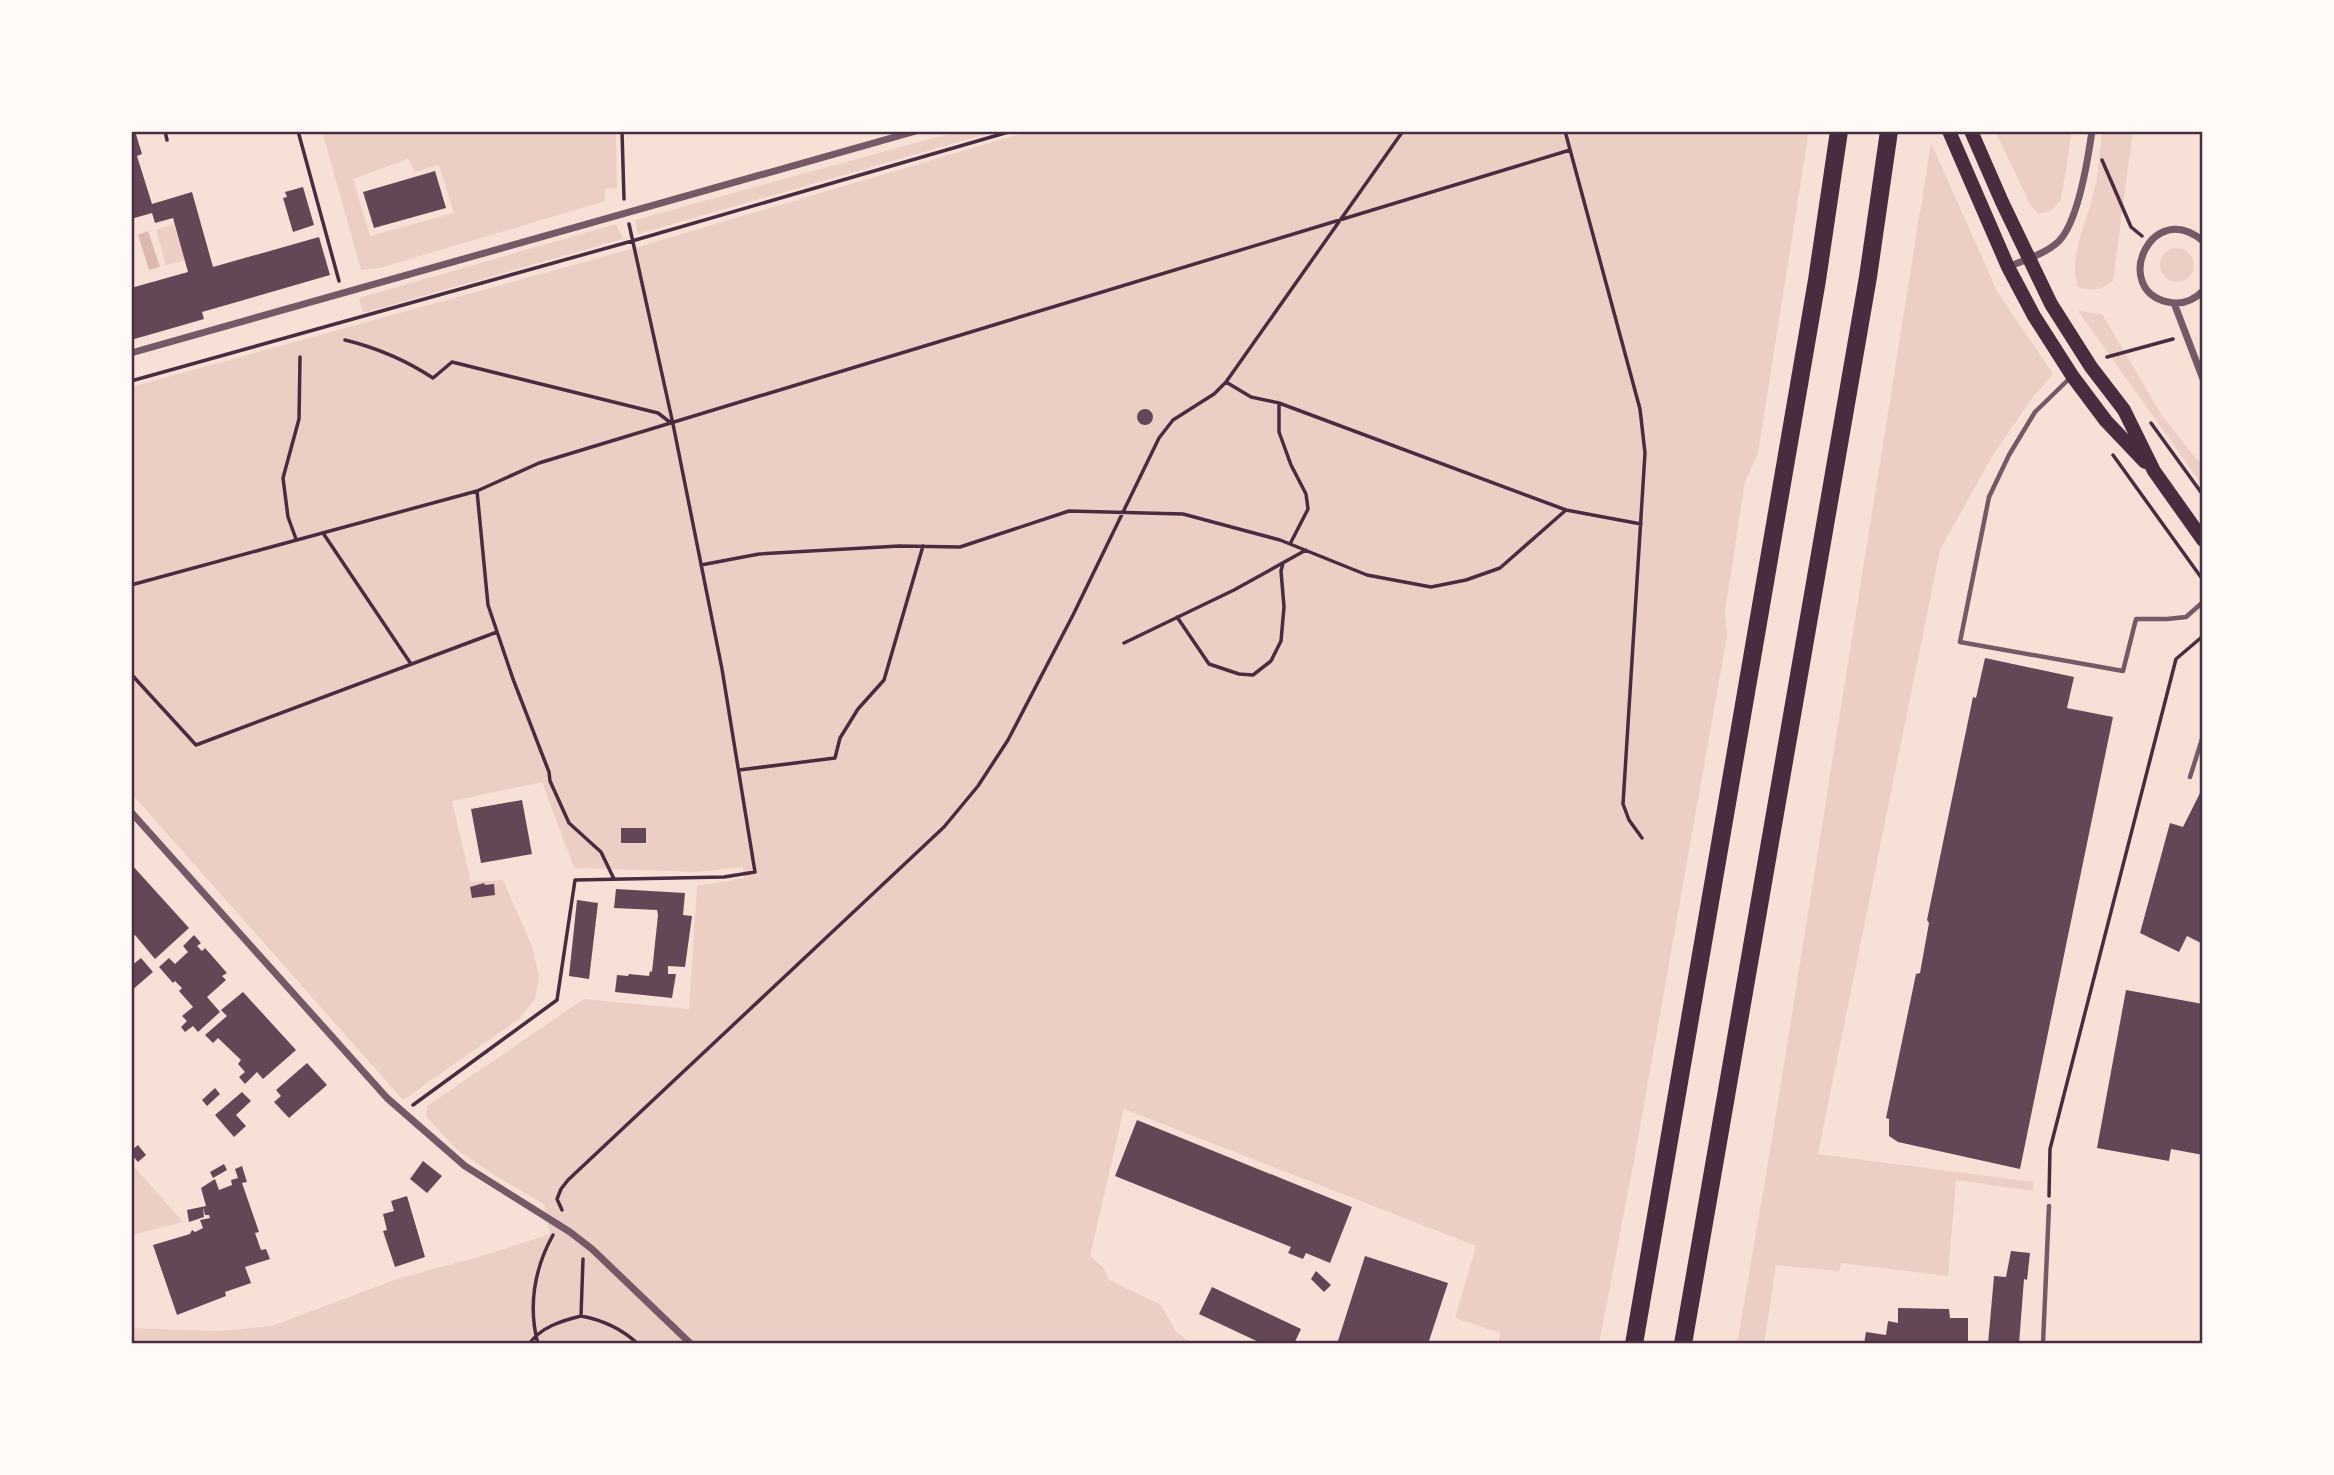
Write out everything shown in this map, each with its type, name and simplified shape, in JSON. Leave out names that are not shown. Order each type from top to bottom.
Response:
[{"type":"highway","points":[[1634,1344],[1818,281],[1839,131]]},
{"type":"highway","points":[[1683,1344],[1866,290],[1889,131]]},
{"type":"main road","points":[[1950,131],[2008,267],[2034,316],[2106,422],[2154,471]]},
{"type":"main road","points":[[1970,131],[2051,304],[2091,367],[2124,411],[2154,471],[2203,540]]},
{"type":"street","points":[[131,353],[916,131]]},
{"type":"street","points":[[2008,267],[2056,243],[2066,233],[2081,188],[2092,131]]},
{"type":"street","points":[[2203,241],[2195,234],[2183,230],[2159,234],[2143,251],[2140,263],[2140,275],[2145,286],[2152,295],[2162,301],[2186,302],[2203,291]]},
{"type":"street","points":[[2174,303],[2203,379]]},
{"type":"street","points":[[131,812],[375,1086],[465,1166],[592,1249],[691,1344]]},
{"type":"lane","points":[[2091,367],[2057,389],[2035,412],[2009,455],[1989,497],[1960,642],[2123,671],[2136,618],[2186,617],[2203,601]]},
{"type":"lane","points":[[2190,777],[2203,736]]},
{"type":"lane","points":[[2043,1344],[2049,1206]]},
{"type":"path","points":[[165,131],[167,140]]},
{"type":"path","points":[[298,131],[343,293]]},
{"type":"path","points":[[622,131],[624,202],[627,212]]},
{"type":"path","points":[[131,381],[1012,131]]},
{"type":"path","points":[[538,1344],[533,1298],[538,1267],[564,1217],[557,1199],[561,1189],[944,827],[978,786],[1008,740],[1035,690],[1159,438],[1173,420],[1214,394],[1226,382],[1403,131]]},
{"type":"path","points":[[1565,131],[1640,410],[1645,453],[1623,804],[1629,820],[1642,838]]},
{"type":"path","points":[[131,585],[477,491],[539,463],[1570,150]]},
{"type":"path","points":[[2089,150],[2098,150],[2131,227],[2149,242]]},
{"type":"path","points":[[403,1112],[557,1000],[575,880],[724,877],[755,872],[722,669],[673,424],[632,241]]},
{"type":"path","points":[[2107,357],[2186,335]]},
{"type":"path","points":[[345,340],[378,348],[433,377],[452,362],[658,413],[673,424]]},
{"type":"path","points":[[296,540],[288,517],[283,478],[299,419],[300,357]]},
{"type":"path","points":[[1226,382],[1251,397],[1279,403],[1566,510],[1641,523]]},
{"type":"path","points":[[1279,403],[1279,432],[1291,465],[1306,494],[1308,509],[1290,544]]},
{"type":"path","points":[[477,491],[488,605],[513,679],[549,772],[550,781],[569,823],[601,852],[614,880]]},
{"type":"path","points":[[701,565],[759,554],[899,545],[960,547],[1069,511],[1184,514],[1290,544],[1367,575],[1431,587],[1466,580],[1500,568],[1566,510]]},
{"type":"path","points":[[323,533],[411,664]]},
{"type":"path","points":[[738,770],[835,758],[840,738],[858,709],[884,680],[923,546]]},
{"type":"path","points":[[1124,643],[1234,590],[1306,550]]},
{"type":"path","points":[[1177,617],[1209,664],[1239,674],[1253,675],[1271,661],[1281,641],[1284,607],[1281,571],[1283,563]]},
{"type":"path","points":[[131,674],[196,745],[497,632]]},
{"type":"path","points":[[2049,1206],[2049,1149],[2176,659],[2203,636]]},
{"type":"path","points":[[581,1315],[583,1259],[592,1249]]},
{"type":"path","points":[[529,1344],[536,1334],[561,1321],[581,1315],[612,1325],[638,1344]]},
{"type":"shaded area","points":[[322,131],[616,131],[617,188],[605,189],[605,201],[380,268],[361,270]],"holes":[[[408,159],[415,172],[439,165],[454,213],[370,236],[353,179]]]},
{"type":"shaded area","points":[[959,131],[997,131],[638,234],[635,220]]},
{"type":"shaded area","points":[[1030,131],[1809,131],[1758,453],[1745,482],[1725,611],[1727,636],[1599,1344],[1498,1344],[1500,1333],[1455,1318],[1476,1246],[1124,1109],[1090,1256],[1103,1267],[1109,1280],[1161,1305],[1176,1332],[1193,1344],[131,1344],[131,1328],[219,1331],[272,1326],[397,1279],[550,1234],[544,1204],[456,1149],[426,1116],[427,1106],[584,999],[689,1009],[697,886],[744,878],[743,867],[697,872],[574,868],[542,782],[452,801],[471,882],[503,880],[532,946],[539,977],[535,999],[520,1018],[403,1100],[131,793],[131,387],[624,251]]},
{"type":"shaded area","points":[[1995,131],[2072,131],[2061,199],[2051,211],[2038,214],[2031,206]]},
{"type":"shaded area","points":[[2102,131],[2133,131],[2113,281],[2092,290],[2078,287],[2075,263],[2096,184]]},
{"type":"shaded area","points":[[1931,143],[1998,293],[2053,374],[2033,397],[1991,458],[1940,550],[1818,1154],[2034,1182],[2033,1191],[1956,1180],[1948,1276],[1841,1263],[1839,1271],[1776,1265],[1764,1344],[1737,1344],[1772,1139]]},
{"type":"shaded area","points":[[174,224],[185,260],[166,265],[156,230]]},
{"type":"shaded area","points":[[616,224],[623,239],[363,313],[359,298]]},
{"type":"shaded area","points":[[148,231],[160,267],[149,270],[138,235]]},
{"type":"shaded area","points":[[2177,248],[2189,253],[2194,265],[2189,277],[2177,282],[2165,277],[2160,265],[2165,253]]},
{"type":"shaded area","points":[[2078,311],[2102,314],[2161,414],[2203,467],[2203,486]]},
{"type":"shaded area","points":[[131,1163],[183,1222],[131,1235]]},
{"type":"building","points":[[131,131],[135,131],[142,154],[137,156],[152,204],[192,192],[213,267],[319,237],[330,275],[202,312],[204,319],[131,340],[131,288],[188,272],[173,218],[155,223],[152,213],[131,219]]},
{"type":"building","points":[[435,171],[446,208],[374,228],[363,192]]},
{"type":"building","points":[[303,187],[314,225],[293,232],[283,198],[287,197],[285,192]]},
{"type":"building","points":[[1142,409],[1148,409],[1153,417],[1151,423],[1142,425],[1137,420],[1137,414]]},
{"type":"building","points":[[1985,658],[2074,677],[2067,708],[2113,717],[2020,1169],[1898,1142],[1889,1136],[1889,1119],[1886,1118],[1916,974],[1920,973],[1929,923],[1927,920],[1973,697],[1976,698]]},
{"type":"building","points":[[2203,787],[2203,944],[2187,936],[2179,952],[2140,933],[2170,823],[2183,827]]},
{"type":"building","points":[[522,800],[532,854],[481,863],[471,809]]},
{"type":"building","points":[[621,828],[646,828],[646,843],[621,843]]},
{"type":"building","points":[[131,864],[189,928],[155,959],[135,935],[131,938]]},
{"type":"building","points":[[484,883],[494,884],[495,895],[472,898],[470,887]]},
{"type":"building","points":[[616,889],[685,893],[683,915],[692,916],[685,967],[668,966],[668,974],[676,974],[672,998],[615,992],[617,975],[649,976],[650,971],[652,972],[658,915],[657,910],[614,908]]},
{"type":"building","points":[[577,900],[598,903],[589,979],[569,976]]},
{"type":"building","points":[[194,935],[201,943],[197,946],[202,951],[205,948],[227,973],[222,976],[226,980],[207,997],[220,1012],[198,1032],[193,1026],[185,1032],[181,1027],[187,1021],[182,1016],[193,1007],[179,991],[182,988],[175,981],[173,983],[159,967],[169,958],[175,964],[188,952],[183,946]]},
{"type":"building","points":[[141,958],[153,972],[131,991],[131,966]]},
{"type":"building","points":[[2126,990],[2203,1004],[2203,1155],[2171,1149],[2169,1161],[2097,1148]]},
{"type":"building","points":[[243,992],[296,1050],[263,1079],[257,1072],[245,1084],[239,1077],[245,1072],[238,1064],[241,1060],[218,1038],[213,1043],[205,1035],[227,1016],[221,1010]]},
{"type":"building","points":[[307,1063],[327,1085],[289,1118],[274,1102],[281,1096],[276,1090]]},
{"type":"building","points":[[215,1088],[220,1094],[207,1106],[202,1100]]},
{"type":"building","points":[[242,1092],[251,1101],[236,1115],[246,1126],[234,1137],[215,1115]]},
{"type":"building","points":[[1137,1120],[1352,1207],[1330,1263],[1306,1253],[1303,1259],[1288,1253],[1291,1247],[1115,1176]]},
{"type":"building","points":[[138,1145],[146,1155],[138,1162],[131,1151]]},
{"type":"building","points":[[423,1161],[442,1176],[427,1193],[410,1179]]},
{"type":"building","points":[[224,1164],[227,1170],[213,1178],[210,1172]]},
{"type":"building","points":[[242,1166],[247,1182],[242,1183],[259,1232],[255,1233],[261,1250],[266,1249],[270,1259],[245,1267],[251,1283],[177,1315],[153,1245],[203,1228],[200,1220],[210,1218],[205,1215],[203,1207],[204,1217],[189,1222],[187,1210],[206,1206],[201,1188],[215,1179],[219,1190],[232,1185],[231,1180],[238,1178],[235,1169]]},
{"type":"building","points":[[407,1196],[425,1257],[395,1267],[383,1231],[387,1230],[383,1214],[394,1211],[391,1201]]},
{"type":"building","points":[[2011,1251],[2030,1253],[2027,1280],[2024,1279],[2019,1344],[1988,1344],[1994,1276],[2006,1277]]},
{"type":"building","points":[[1365,1256],[1448,1283],[1428,1344],[1337,1344]]},
{"type":"building","points":[[1316,1271],[1331,1285],[1324,1292],[1311,1279]]},
{"type":"building","points":[[1212,1287],[1301,1329],[1294,1344],[1263,1344],[1199,1314]]},
{"type":"building","points":[[1898,1308],[1949,1309],[1950,1318],[1968,1318],[1968,1344],[1864,1344],[1866,1332],[1886,1335],[1888,1321],[1898,1323]]}]
